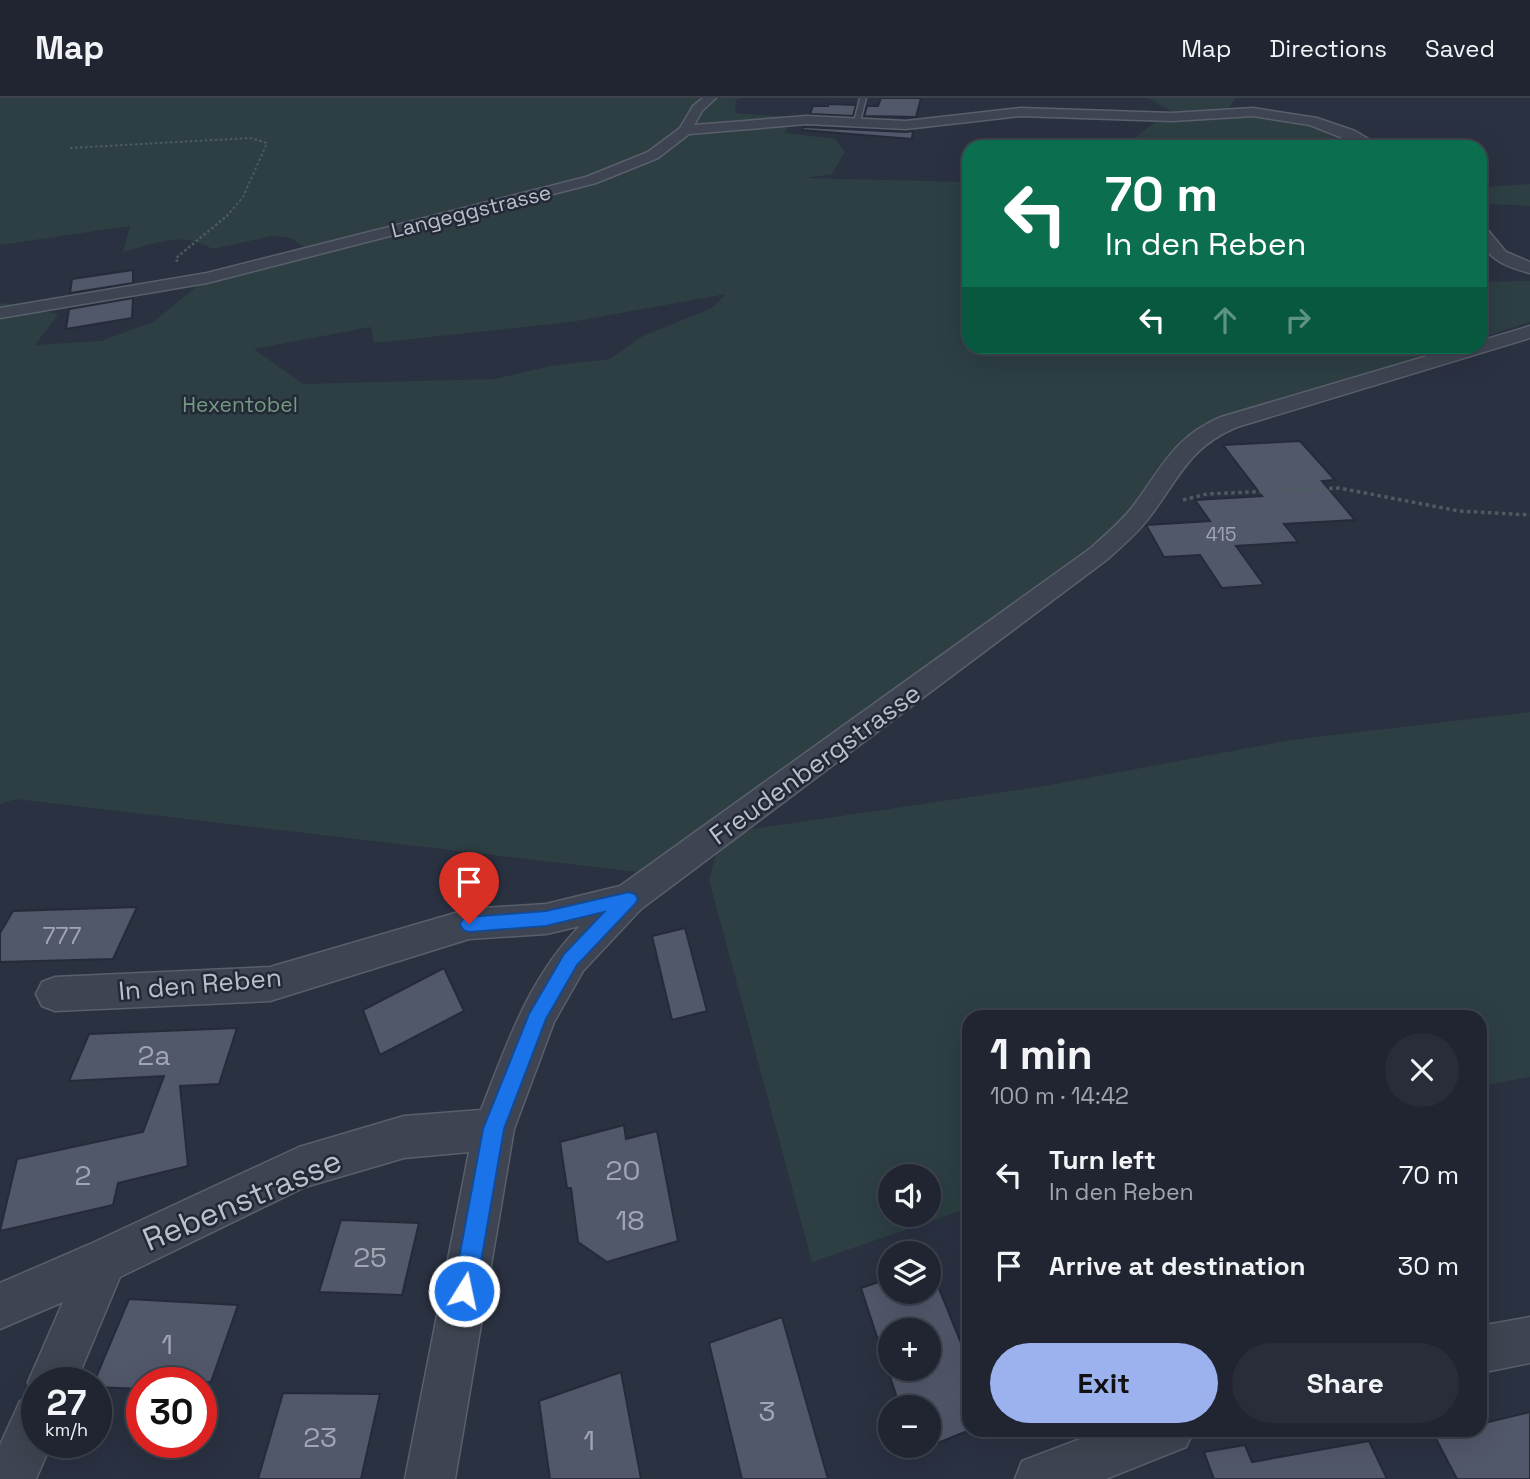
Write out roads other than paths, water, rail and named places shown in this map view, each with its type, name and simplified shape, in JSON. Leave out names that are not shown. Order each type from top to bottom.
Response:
[{"type":"street","name":"Langeggstrasse","points":[[0,313],[207,278],[591,180],[653,155],[685,130],[697,109],[710,98]]},
{"type":"street","points":[[685,130],[807,120],[906,125],[1020,112],[1172,117],[1253,111],[1312,121],[1362,140]]},
{"type":"street","points":[[1487,240],[1500,256],[1530,268]]},
{"type":"street","name":"Freudenbergstrasse","points":[[1487,345],[1530,332]]},
{"type":"street","name":"Freudenbergstrasse","points":[[430,1479],[494,1129],[544,1003],[570,960],[629,899],[1076,572],[1115,539],[1142,511],[1184,449],[1195,438],[1214,427],[1457,354]]},
{"type":"street","name":"In den Reben","points":[[55,994],[270,984],[469,924],[546,919],[629,899]]},
{"type":"street","name":"Rebenstrasse","points":[[0,1306],[104,1261],[299,1168],[404,1138],[494,1129]]},
{"type":"street","points":[[58,1367],[104,1261]]},
{"type":"street","points":[[1487,1349],[1530,1340]]},
{"type":"street","points":[[1040,1479],[1151,1437]]},
{"type":"street","points":[[11,1479],[21,1456]]},
{"type":"lane","points":[[857,122],[863,98]]},
{"type":"park label","name":"Hexentobel","points":[[240,404]]}]
